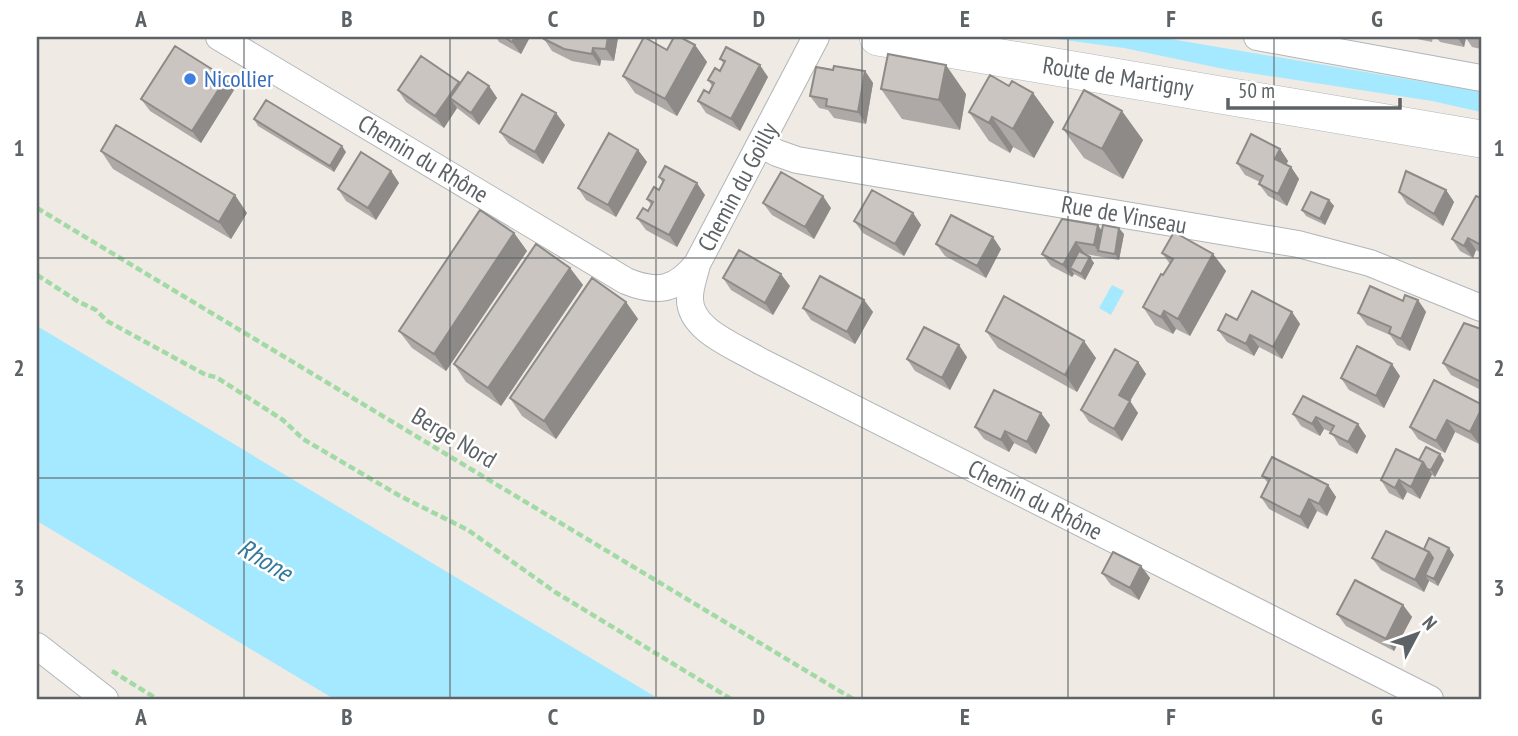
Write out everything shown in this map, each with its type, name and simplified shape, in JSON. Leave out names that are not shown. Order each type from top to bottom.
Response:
[{"type":"main road","name":"Route de Martigny","points":[[878,37],[1481,139]]},
{"type":"street","name":"Chemin du Rhône","points":[[219,37],[626,281]]},
{"type":"street","name":"Chemin du Goilly","points":[[626,281],[645,288],[669,287],[687,277],[698,264],[816,37]]},
{"type":"street","points":[[1257,37],[1481,78]]},
{"type":"street","name":"Rue de Vinseau","points":[[760,144],[797,160],[1298,244],[1370,262],[1481,308]]},
{"type":"street","name":"Chemin du Rhône","points":[[698,264],[690,296],[691,308],[700,323],[760,361],[1430,699]]},
{"type":"street","points":[[37,646],[105,699]]},
{"type":"path","name":"Berge Nord","points":[[37,208],[853,699]]},
{"type":"path","points":[[37,275],[96,310],[107,321],[206,375],[216,377],[283,420],[303,439],[400,496],[468,530],[555,592],[731,699]]},
{"type":"water","points":[[1042,37],[1159,37],[1471,90],[1481,92],[1481,112],[1432,101],[1224,69],[1124,48]]},
{"type":"water","points":[[1112,285],[1124,291],[1111,315],[1099,308]]},
{"type":"water","name":"Rhone","points":[[37,326],[659,699],[334,699],[37,521]]},
{"type":"building","points":[[608,37],[606,49],[593,48],[592,54],[564,49],[544,39]]},
{"type":"building","points":[[644,37],[667,50],[674,37],[680,37],[695,45],[665,99],[623,76]]},
{"type":"building","points":[[175,46],[226,78],[192,131],[141,99]]},
{"type":"building","points":[[726,47],[760,65],[731,119],[698,101],[704,90],[709,93],[714,83],[708,80],[715,68],[720,71],[725,61],[720,59]]},
{"type":"building","points":[[888,54],[946,65],[939,100],[881,89]]},
{"type":"building","points":[[421,56],[459,82],[435,116],[398,90]]},
{"type":"building","points":[[834,66],[865,71],[858,112],[826,106],[827,99],[810,96],[816,67],[833,70]]},
{"type":"building","points":[[468,72],[489,86],[471,113],[450,98]]},
{"type":"building","points":[[990,75],[1009,86],[1012,81],[1033,93],[1013,129],[992,117],[989,123],[969,112]]},
{"type":"building","points":[[1084,90],[1122,111],[1102,149],[1063,129]]},
{"type":"building","points":[[522,94],[556,113],[535,152],[500,132]]},
{"type":"building","points":[[266,100],[342,146],[330,166],[254,119]]},
{"type":"building","points":[[116,125],[235,195],[219,222],[101,151]]},
{"type":"building","points":[[609,133],[638,150],[608,205],[578,188]]},
{"type":"building","points":[[1251,134],[1280,149],[1275,159],[1291,167],[1278,194],[1259,184],[1263,176],[1237,163]]},
{"type":"building","points":[[361,152],[391,171],[368,208],[338,189]]},
{"type":"building","points":[[665,166],[697,183],[669,235],[637,218],[643,208],[648,211],[653,202],[647,199],[654,187],[659,190],[664,180],[659,177]]},
{"type":"building","points":[[1406,171],[1446,190],[1434,214],[1399,192]]},
{"type":"building","points":[[781,172],[823,196],[805,227],[763,203]]},
{"type":"building","points":[[872,190],[913,213],[895,244],[854,221]]},
{"type":"building","points":[[1311,192],[1329,200],[1320,219],[1302,210]]},
{"type":"building","points":[[1476,196],[1481,198],[1481,245],[1468,238],[1464,246],[1452,239]]},
{"type":"building","points":[[480,210],[514,233],[434,354],[399,331]]},
{"type":"building","points":[[951,215],[993,237],[977,266],[936,244]]},
{"type":"building","points":[[1062,219],[1098,225],[1094,245],[1076,242],[1063,265],[1042,254]]},
{"type":"building","points":[[1103,225],[1119,228],[1115,254],[1098,251]]},
{"type":"building","points":[[1174,232],[1213,254],[1178,319],[1164,311],[1161,317],[1143,307],[1161,274],[1163,275],[1173,259],[1162,253]]},
{"type":"building","points":[[536,244],[570,268],[488,388],[454,364]]},
{"type":"building","points":[[739,250],[781,274],[765,303],[723,278]]},
{"type":"building","points":[[1079,251],[1090,257],[1081,274],[1070,268]]},
{"type":"building","points":[[820,276],[864,300],[847,332],[803,308]]},
{"type":"building","points":[[592,278],[626,302],[544,421],[510,398]]},
{"type":"building","points":[[1370,286],[1403,301],[1405,295],[1418,300],[1401,339],[1389,333],[1391,327],[1358,313]]},
{"type":"building","points":[[1252,291],[1292,312],[1273,347],[1250,335],[1246,344],[1218,330],[1226,314],[1237,320]]},
{"type":"building","points":[[1004,296],[1084,341],[1065,375],[986,331]]},
{"type":"building","points":[[1464,323],[1481,329],[1481,382],[1443,363]]},
{"type":"building","points":[[924,327],[959,345],[942,378],[907,359]]},
{"type":"building","points":[[1357,346],[1392,364],[1376,396],[1341,378]]},
{"type":"building","points":[[1115,349],[1138,362],[1119,395],[1130,401],[1114,429],[1081,410]]},
{"type":"building","points":[[1434,380],[1481,404],[1481,410],[1470,432],[1447,420],[1436,441],[1410,427]]},
{"type":"building","points":[[994,390],[1041,413],[1027,442],[1005,431],[1001,440],[975,427]]},
{"type":"building","points":[[1303,396],[1358,424],[1348,442],[1330,433],[1334,426],[1316,417],[1312,424],[1293,414]]},
{"type":"building","points":[[1426,447],[1440,454],[1431,470],[1419,460]]},
{"type":"building","points":[[1396,449],[1423,462],[1411,487],[1399,480],[1395,488],[1381,480]]},
{"type":"building","points":[[1272,457],[1328,485],[1319,504],[1309,499],[1300,517],[1261,497],[1270,479],[1262,476]]},
{"type":"building","points":[[1386,531],[1429,552],[1415,580],[1372,558]]},
{"type":"building","points":[[1429,538],[1449,548],[1434,579],[1425,575],[1433,558],[1424,549]]},
{"type":"building","points":[[1113,552],[1141,566],[1130,588],[1102,573]]},
{"type":"building","points":[[1355,580],[1403,605],[1386,639],[1337,614]]},
{"type":"place","name":"Nicollier","points":[[190,79]]}]
